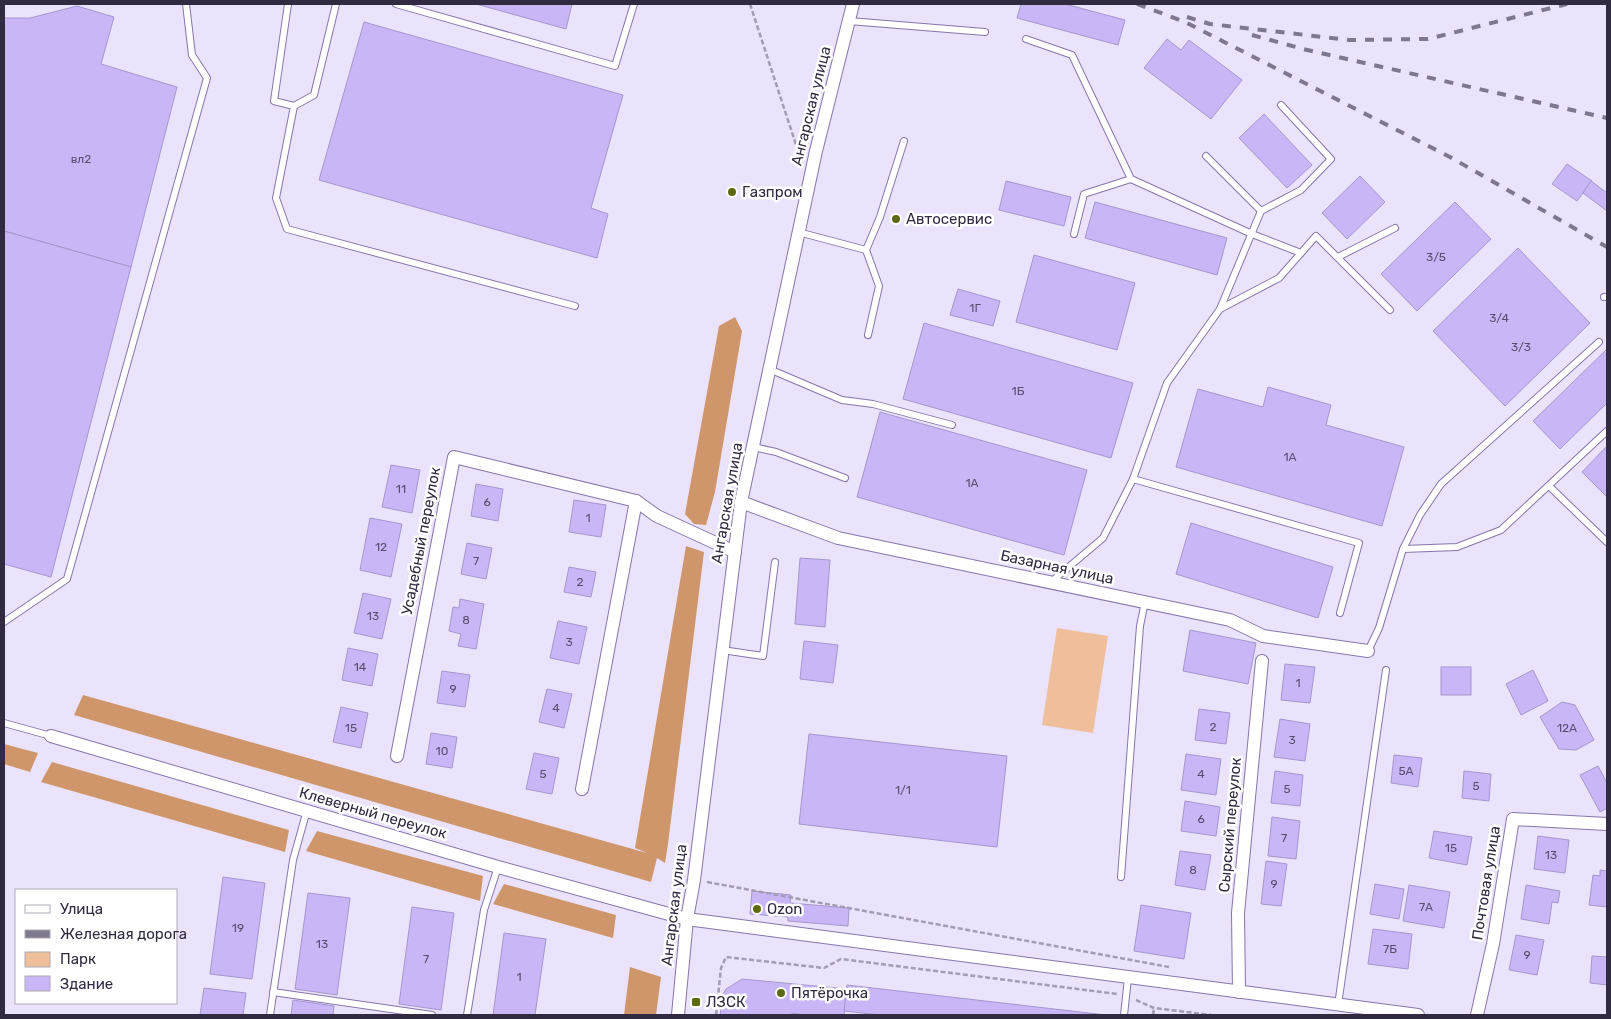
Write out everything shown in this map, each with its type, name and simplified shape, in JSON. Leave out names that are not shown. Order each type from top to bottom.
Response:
[{"type":"street","name":"Ангарская улица","points":[[678,1015],[687,919],[694,880],[741,502],[816,150],[853,4]]},
{"type":"street","name":"Усадебный переулок","points":[[397,756],[454,457],[636,501],[657,516],[735,552]]},
{"type":"street","points":[[582,789],[636,501]]},
{"type":"street","name":"Базарная улица","points":[[741,502],[838,538],[1230,620],[1263,636],[1368,651]]},
{"type":"street","name":"Сырский переулок","points":[[1239,992],[1238,914],[1262,661]]},
{"type":"street","name":"Клеверный переулок","points":[[51,736],[498,867],[687,919],[1418,1015]]},
{"type":"street","name":"Почтовая улица","points":[[1477,1015],[1493,944],[1513,819],[1607,824]]},
{"type":"lane","points":[[4,622],[67,578],[207,78],[192,55],[186,4]]},
{"type":"lane","points":[[288,4],[274,101],[294,106],[314,94],[336,4]]},
{"type":"lane","points":[[396,4],[616,66],[634,4]]},
{"type":"lane","points":[[848,21],[985,32]]},
{"type":"lane","points":[[1026,39],[1072,55],[1131,179],[1252,234],[1301,253]]},
{"type":"lane","points":[[1050,583],[1103,538],[1133,479],[1167,382],[1220,310],[1261,210],[1301,190],[1331,159],[1281,104]]},
{"type":"lane","points":[[294,106],[276,198],[287,229],[575,306]]},
{"type":"lane","points":[[868,334],[879,286],[866,250],[880,218],[904,141]]},
{"type":"lane","points":[[1206,156],[1261,210]]},
{"type":"lane","points":[[1074,234],[1084,194],[1131,179]]},
{"type":"lane","points":[[1338,257],[1395,228]]},
{"type":"lane","points":[[798,232],[866,250]]},
{"type":"lane","points":[[1220,310],[1279,278],[1316,236],[1390,310]]},
{"type":"lane","points":[[1368,651],[1379,628],[1403,549],[1420,515],[1441,484],[1599,342]]},
{"type":"lane","points":[[769,370],[842,400],[873,404],[952,425]]},
{"type":"lane","points":[[1403,549],[1457,547],[1501,530],[1607,431]]},
{"type":"lane","points":[[753,447],[776,452],[845,478]]},
{"type":"lane","points":[[1133,479],[1359,543],[1340,613]]},
{"type":"lane","points":[[1549,486],[1607,542]]},
{"type":"lane","points":[[722,650],[763,656],[775,562]]},
{"type":"lane","points":[[1121,877],[1140,626],[1145,602]]},
{"type":"lane","points":[[1338,1005],[1386,670]]},
{"type":"lane","points":[[4,723],[51,736]]},
{"type":"lane","points":[[270,1015],[293,860],[307,810]]},
{"type":"lane","points":[[467,1015],[484,910],[498,867]]},
{"type":"lane","points":[[1124,1015],[1128,978]]},
{"type":"lane","points":[[273,992],[432,1015]]},
{"type":"path","points":[[750,4],[800,157]]},
{"type":"path","points":[[694,880],[1174,968]]},
{"type":"path","points":[[716,1015],[721,968],[726,957],[824,968],[841,959],[1126,995],[1154,1008],[1212,1015]]},
{"type":"path","points":[[1153,1015],[1154,1008]]},
{"type":"green space","points":[[1057,628],[1108,636],[1093,733],[1042,725]]},
{"type":"shaded area","points":[[735,317],[742,331],[715,492],[706,525],[694,524],[685,514],[719,326]]},
{"type":"shaded area","points":[[686,546],[704,552],[665,863],[657,858],[651,882],[74,715],[83,695],[647,853],[635,848]]},
{"type":"shaded area","points":[[4,744],[38,753],[30,772],[4,764]]},
{"type":"shaded area","points":[[52,762],[289,830],[285,852],[41,782]]},
{"type":"shaded area","points":[[317,831],[483,876],[480,901],[306,851]]},
{"type":"shaded area","points":[[504,884],[616,915],[613,938],[493,904]]},
{"type":"shaded area","points":[[630,967],[661,977],[656,1015],[624,1015]]},
{"type":"building","points":[[476,4],[572,4],[566,29]]},
{"type":"building","points":[[1021,4],[1065,4],[1125,20],[1118,45],[1017,18]]},
{"type":"building","points":[[77,6],[114,17],[101,64],[177,87],[131,267],[4,231],[4,18],[30,18]]},
{"type":"building","points":[[364,22],[623,95],[591,208],[608,214],[597,258],[319,180]]},
{"type":"building","points":[[1167,39],[1181,50],[1189,40],[1242,80],[1211,119],[1144,68]]},
{"type":"building","points":[[1264,114],[1312,165],[1287,188],[1239,138]]},
{"type":"building","points":[[1567,164],[1592,181],[1577,201],[1552,184]]},
{"type":"building","points":[[1360,176],[1385,202],[1347,239],[1322,213]]},
{"type":"building","points":[[1006,181],[1071,197],[1064,226],[999,210]]},
{"type":"building","points":[[1591,181],[1607,193],[1607,211],[1583,193]]},
{"type":"building","points":[[1095,202],[1227,238],[1217,275],[1085,238]]},
{"type":"building","points":[[1455,202],[1491,239],[1417,311],[1381,274]]},
{"type":"building","points":[[4,231],[131,267],[51,577],[4,564]]},
{"type":"building","points":[[1518,248],[1590,323],[1505,406],[1433,331]]},
{"type":"building","points":[[1034,255],[1135,283],[1117,350],[1016,322]]},
{"type":"building","points":[[958,289],[1000,301],[993,326],[950,315]]},
{"type":"building","points":[[924,323],[1133,383],[1111,458],[903,399]]},
{"type":"building","points":[[1607,349],[1607,403],[1560,449],[1533,421]]},
{"type":"building","points":[[1268,387],[1331,405],[1326,425],[1404,447],[1382,526],[1176,467],[1198,389],[1263,407]]},
{"type":"building","points":[[880,412],[1087,470],[1064,555],[857,497]]},
{"type":"building","points":[[1607,446],[1607,497],[1582,472]]},
{"type":"building","points":[[391,465],[420,470],[412,513],[382,507]]},
{"type":"building","points":[[476,484],[503,489],[498,521],[471,516]]},
{"type":"building","points":[[574,500],[606,505],[601,537],[569,532]]},
{"type":"building","points":[[370,518],[402,524],[391,577],[360,570]]},
{"type":"building","points":[[1191,523],[1333,567],[1318,618],[1176,574]]},
{"type":"building","points":[[467,543],[492,548],[486,579],[461,574]]},
{"type":"building","points":[[800,558],[830,560],[825,627],[795,624]]},
{"type":"building","points":[[569,567],[596,572],[591,597],[564,592]]},
{"type":"building","points":[[363,593],[391,599],[382,639],[354,633]]},
{"type":"building","points":[[460,599],[484,604],[476,649],[458,646],[461,634],[449,631],[453,607],[459,608]]},
{"type":"building","points":[[558,621],[587,627],[579,664],[550,658]]},
{"type":"building","points":[[1190,630],[1256,643],[1248,684],[1183,671]]},
{"type":"building","points":[[804,641],[838,645],[833,683],[800,679]]},
{"type":"building","points":[[348,648],[378,654],[372,686],[342,680]]},
{"type":"building","points":[[1285,664],[1315,667],[1310,703],[1281,700]]},
{"type":"building","points":[[1441,667],[1471,667],[1471,695],[1441,695]]},
{"type":"building","points":[[1533,670],[1548,701],[1521,715],[1506,684]]},
{"type":"building","points":[[442,671],[470,675],[465,707],[437,703]]},
{"type":"building","points":[[547,689],[572,694],[564,728],[539,722]]},
{"type":"building","points":[[1562,702],[1575,705],[1594,740],[1576,750],[1559,749],[1540,717]]},
{"type":"building","points":[[341,707],[368,713],[361,748],[333,742]]},
{"type":"building","points":[[1199,709],[1230,713],[1226,744],[1195,740]]},
{"type":"building","points":[[1280,719],[1310,724],[1305,761],[1274,757]]},
{"type":"building","points":[[431,733],[457,737],[452,768],[426,764]]},
{"type":"building","points":[[809,734],[1007,756],[997,847],[799,824]]},
{"type":"building","points":[[534,753],[559,758],[552,794],[526,789]]},
{"type":"building","points":[[1186,754],[1221,759],[1216,795],[1181,790]]},
{"type":"building","points":[[1394,755],[1422,758],[1418,787],[1391,783]]},
{"type":"building","points":[[1598,766],[1607,783],[1607,808],[1600,812],[1580,775]]},
{"type":"building","points":[[1275,771],[1303,775],[1300,806],[1271,803]]},
{"type":"building","points":[[1464,771],[1491,774],[1489,801],[1462,798]]},
{"type":"building","points":[[1185,801],[1220,807],[1216,836],[1181,831]]},
{"type":"building","points":[[1272,817],[1300,821],[1296,859],[1268,856]]},
{"type":"building","points":[[1434,831],[1472,837],[1467,865],[1429,858]]},
{"type":"building","points":[[1538,836],[1569,840],[1565,873],[1534,869]]},
{"type":"building","points":[[1180,851],[1211,855],[1205,890],[1175,885]]},
{"type":"building","points":[[1266,861],[1287,864],[1281,906],[1261,904]]},
{"type":"building","points":[[1600,870],[1607,871],[1607,907],[1589,905],[1593,875],[1600,876]]},
{"type":"building","points":[[223,877],[265,883],[252,979],[210,974]]},
{"type":"building","points":[[1375,884],[1404,889],[1399,919],[1370,914]]},
{"type":"building","points":[[1409,885],[1450,892],[1444,928],[1403,921]]},
{"type":"building","points":[[1526,885],[1560,891],[1558,903],[1552,902],[1549,924],[1521,919]]},
{"type":"building","points":[[752,891],[791,895],[790,903],[849,908],[848,926],[788,921],[788,917],[750,914]]},
{"type":"building","points":[[308,893],[350,898],[337,995],[295,989]]},
{"type":"building","points":[[1141,905],[1191,913],[1184,959],[1134,951]]},
{"type":"building","points":[[412,907],[454,913],[441,1010],[399,1004]]},
{"type":"building","points":[[1373,929],[1412,934],[1408,969],[1368,964]]},
{"type":"building","points":[[504,933],[546,939],[535,1015],[493,1015]]},
{"type":"building","points":[[1516,935],[1544,940],[1537,975],[1509,970]]},
{"type":"building","points":[[1592,956],[1607,957],[1607,985],[1590,983]]},
{"type":"building","points":[[742,979],[847,989],[844,1015],[792,1013],[792,1015],[720,1015],[723,994],[726,989]]},
{"type":"building","points":[[847,985],[1106,1015],[880,1015],[844,1011]]},
{"type":"building","points":[[204,988],[246,993],[243,1015],[200,1015]]},
{"type":"building","points":[[293,1000],[334,1006],[333,1015],[291,1015]]},
{"type":"railway","points":[[1137,4],[1185,22],[1450,157],[1607,247]]},
{"type":"railway","points":[[1187,17],[1210,24],[1349,40],[1428,39],[1567,4]]},
{"type":"railway","points":[[1252,35],[1303,49],[1607,118]]},
{"type":"place","name":"Газпром","points":[[732,192]]},
{"type":"place","name":"Автосервис","points":[[896,219]]},
{"type":"place","name":"Ozon","points":[[757,909]]},
{"type":"place","name":"Пятёрочка","points":[[781,993]]},
{"type":"place","name":"ЛЗСК","points":[[696,1002]]}]
